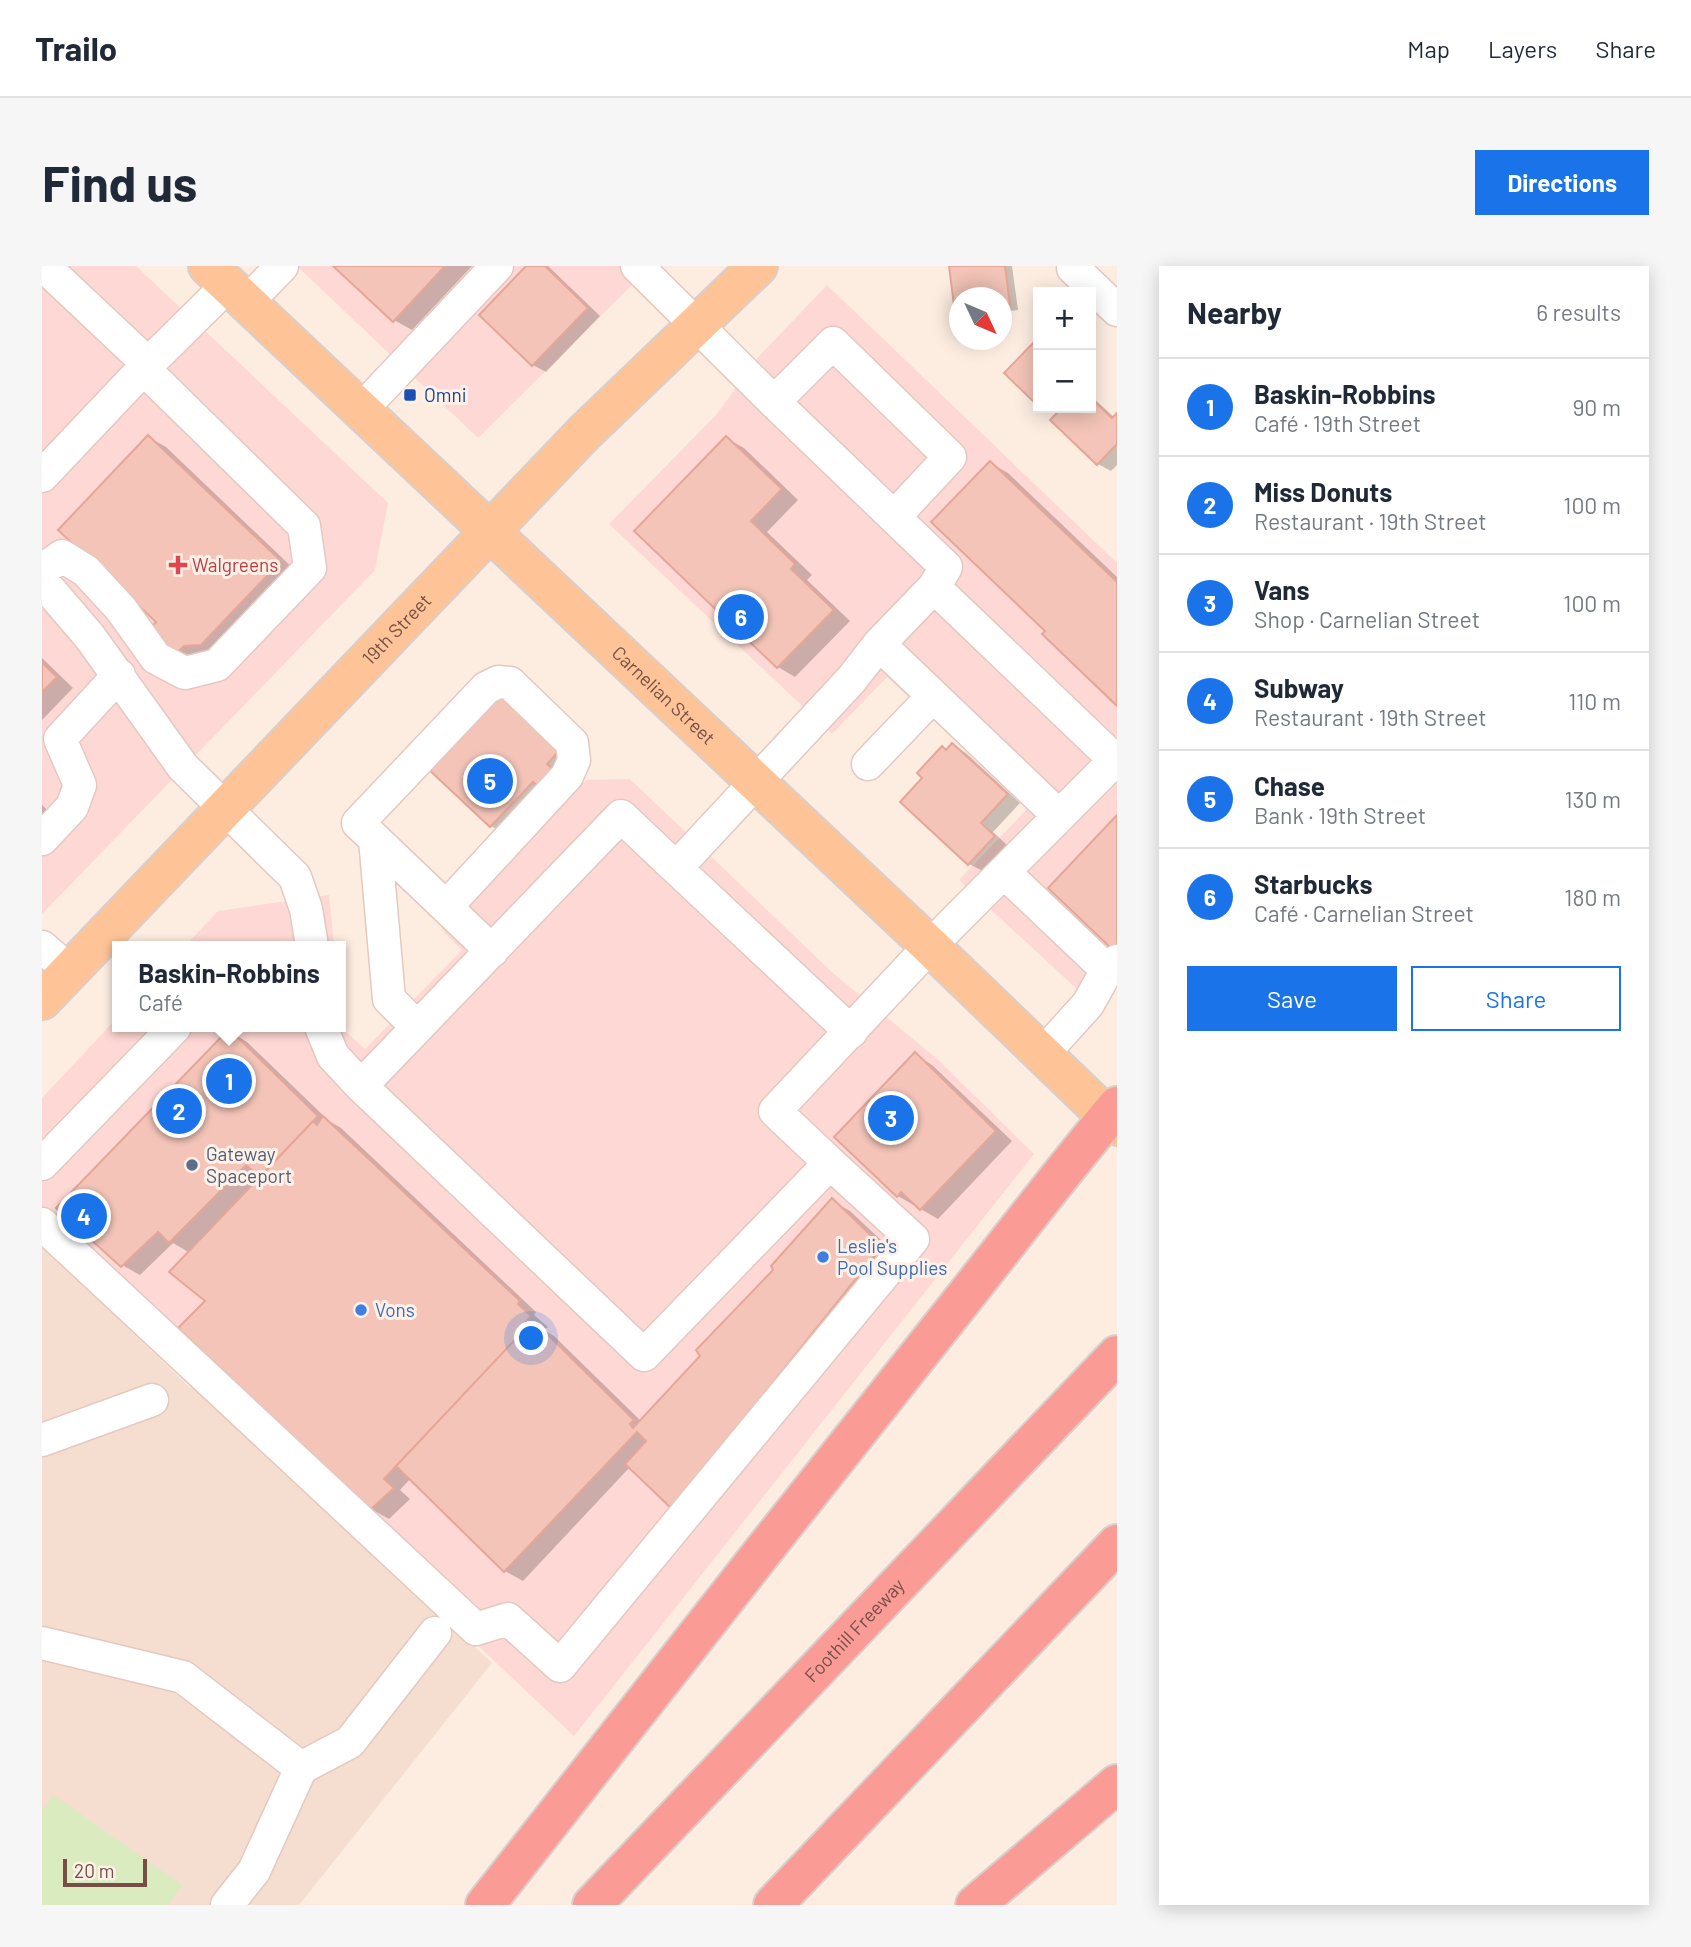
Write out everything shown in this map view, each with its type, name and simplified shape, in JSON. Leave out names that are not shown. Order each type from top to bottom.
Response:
[{"type":"highway","points":[[485,1905],[717,1609],[1114,1116]]},
{"type":"highway","name":"Foothill Freeway","points":[[592,1905],[1117,1355]]},
{"type":"highway","points":[[773,1905],[1117,1544]]},
{"type":"highway","points":[[975,1905],[1117,1784]]},
{"type":"main road","name":"19th Street","points":[[42,1000],[56,959],[225,808],[584,432],[758,266]]},
{"type":"main road","name":"Carnelian Street","points":[[228,285],[930,946],[1042,1055],[1114,1116]]},
{"type":"street","points":[[42,570],[62,556],[86,571],[121,609],[156,658],[185,673],[217,665],[310,568],[304,526],[44,266]]},
{"type":"street","points":[[42,476],[146,366],[228,285],[282,266]]},
{"type":"street","points":[[361,410],[497,266]]},
{"type":"street","points":[[637,266],[946,567],[934,587],[879,644],[851,680],[676,868]]},
{"type":"street","points":[[1074,267],[1117,310]]},
{"type":"street","points":[[774,402],[833,342],[950,457],[894,517]]},
{"type":"street","points":[[42,581],[90,636],[183,767],[295,877],[306,909],[311,941]]},
{"type":"street","points":[[42,1224],[476,1629],[508,1619],[560,1666],[913,1239],[775,1111],[930,946],[1006,873],[1116,759],[934,587]]},
{"type":"street","points":[[879,644],[1059,816]]},
{"type":"street","points":[[42,839],[72,807],[80,785],[60,739],[119,675]]},
{"type":"street","points":[[417,1027],[389,999],[367,831],[486,688],[498,682],[510,683],[572,743],[575,760],[567,776],[446,907]]},
{"type":"street","points":[[869,764],[933,696]]},
{"type":"street","points":[[361,1086],[621,816],[851,1032]]},
{"type":"street","points":[[367,831],[492,951]]},
{"type":"street","points":[[1006,873],[1112,966],[1088,1004],[1042,1055]]},
{"type":"street","points":[[42,1164],[170,1032]]},
{"type":"street","points":[[323,1032],[332,1056],[361,1086],[644,1355],[830,1163]]},
{"type":"street","points":[[42,1440],[152,1400]]},
{"type":"street","points":[[227,1905],[254,1871],[301,1769],[350,1742],[435,1633]]},
{"type":"street","points":[[42,1643],[183,1677],[301,1769]]},
{"type":"shaded area","points":[[42,266],[136,266],[388,503],[375,570],[42,914]]},
{"type":"shaded area","points":[[297,266],[651,266],[478,438]]},
{"type":"shaded area","points":[[827,285],[1117,563],[1117,983],[1094,1005],[959,880],[1028,808],[887,677],[832,734],[609,524],[716,415],[760,355]]},
{"type":"shaded area","points":[[630,779],[834,974],[935,1057],[1034,1154],[574,1736],[42,1236],[42,1098],[112,1023],[112,1032],[346,1032],[365,1049],[462,950],[441,929],[586,780]]},
{"type":"shaded area","points":[[329,895],[334,941],[190,941],[218,911]]},
{"type":"shaded area","points":[[42,1245],[190,1388],[198,1385],[492,1663],[299,1905],[42,1905]]},
{"type":"green space","points":[[53,1795],[182,1885],[168,1905],[42,1905],[42,1811]]},
{"type":"building","points":[[333,266],[445,266],[393,322]]},
{"type":"building","points":[[526,266],[545,266],[588,308],[532,366],[479,315]]},
{"type":"building","points":[[949,266],[1005,266],[1008,287],[952,287]]},
{"type":"building","points":[[1033,343],[1033,401],[1004,373]]},
{"type":"building","points":[[1096,403],[1112,418],[1117,413],[1117,444],[1097,465],[1050,420],[1057,413],[1096,413]]},
{"type":"building","points":[[148,435],[281,561],[201,645],[184,646],[171,659],[145,634],[156,622],[58,530]]},
{"type":"building","points":[[726,436],[782,489],[751,521],[795,564],[791,569],[834,610],[777,668],[634,531]]},
{"type":"building","points":[[990,461],[1117,582],[1117,706],[1042,634],[1045,631],[931,522]]},
{"type":"building","points":[[42,663],[57,677],[42,692]]},
{"type":"building","points":[[497,693],[559,751],[547,764],[561,777],[546,794],[533,782],[490,827],[426,767]]},
{"type":"building","points":[[952,743],[1008,794],[981,823],[995,836],[968,865],[900,802],[922,778],[917,773],[942,746],[946,750]]},
{"type":"building","points":[[1117,815],[1117,946],[1113,950],[1048,888]]},
{"type":"building","points":[[226,1032],[232,1032],[318,1116],[260,1177],[246,1165],[169,1243],[158,1232],[121,1267],[56,1208]]},
{"type":"building","points":[[915,1052],[996,1131],[920,1210],[901,1192],[897,1197],[834,1137]]},
{"type":"building","name":"Vons","points":[[323,1116],[520,1301],[518,1304],[531,1316],[524,1324],[527,1327],[384,1479],[394,1488],[370,1510],[178,1328],[205,1301],[169,1272],[313,1121],[317,1125]]},
{"type":"building","points":[[832,1198],[882,1246],[672,1509],[625,1464],[646,1441],[637,1432],[504,1572],[396,1466],[527,1327],[531,1331],[537,1324],[634,1420],[630,1424],[633,1428],[700,1356],[696,1350],[773,1270],[771,1266]]},
{"type":"place","name":"Omni","points":[[410,395]]},
{"type":"place","name":"Walgreens","points":[[178,565]]},
{"type":"place","name":"Starbucks","points":[[741,617]]},
{"type":"place","name":"Chase","points":[[490,781]]},
{"type":"place","name":"Baskin-Robbins","points":[[229,1081]]},
{"type":"place","name":"Miss Donuts","points":[[179,1111]]},
{"type":"place","name":"Vans","points":[[891,1118]]},
{"type":"place","name":"Gateway Spaceport","points":[[192,1165]]},
{"type":"place","name":"Subway","points":[[84,1216]]},
{"type":"place","name":"Leslie's Pool Supplies","points":[[823,1257]]},
{"type":"place","name":"Vons","points":[[361,1310]]}]
